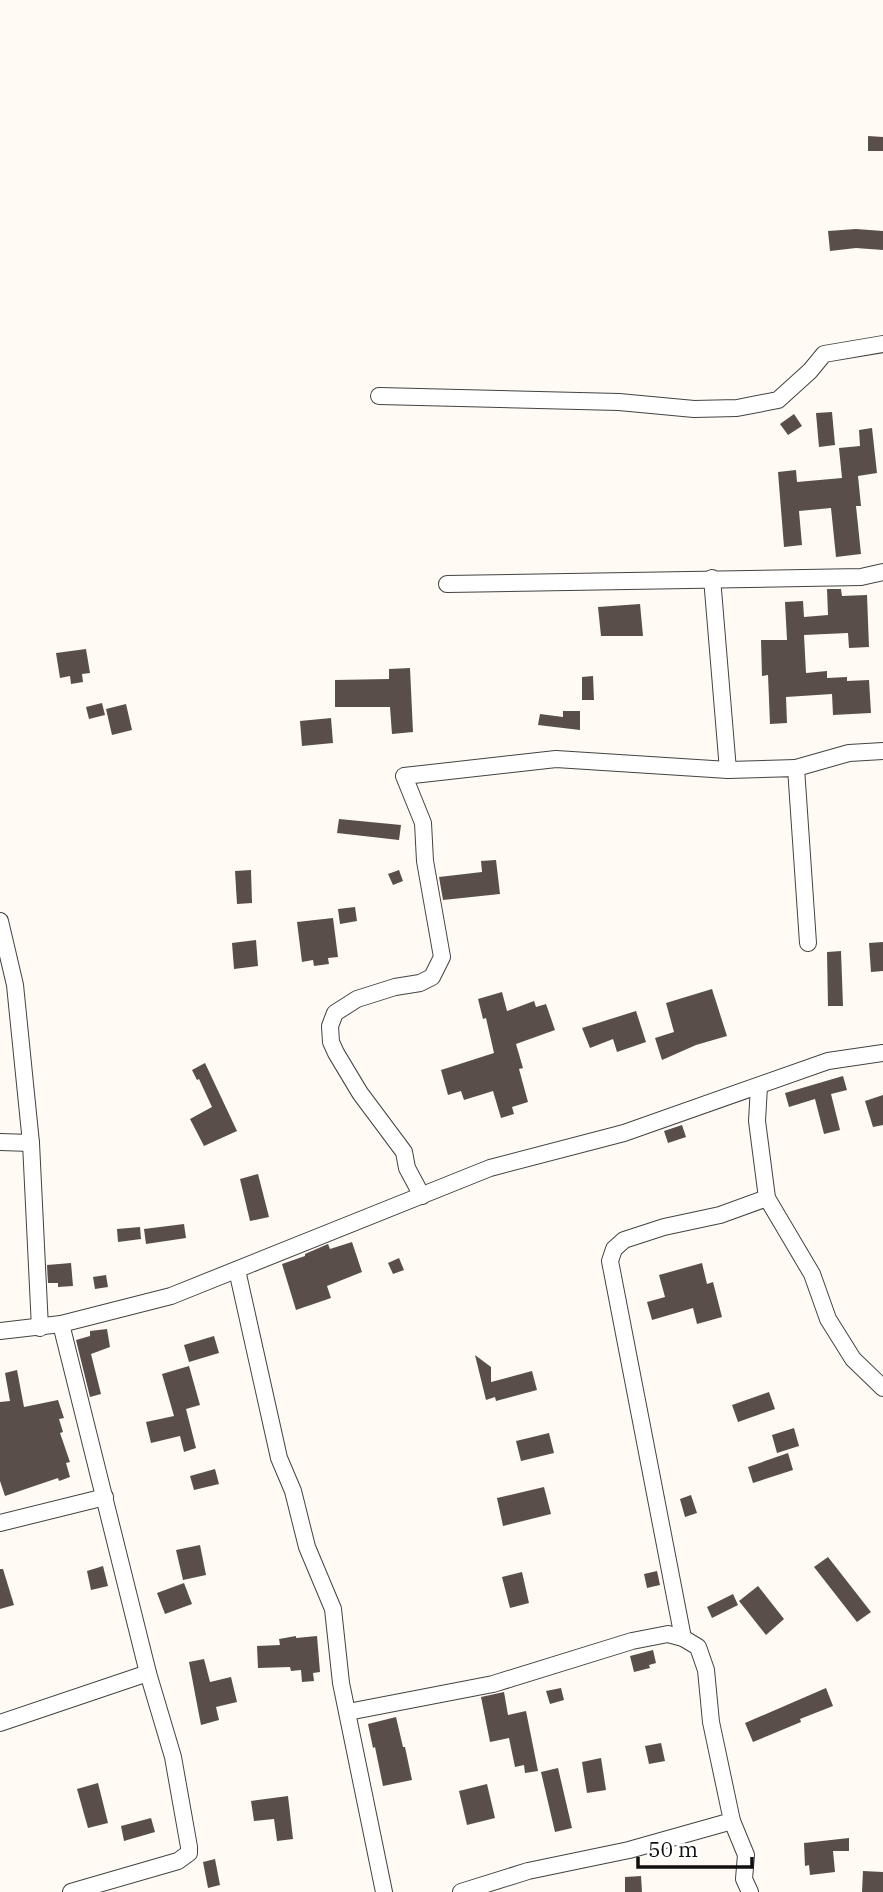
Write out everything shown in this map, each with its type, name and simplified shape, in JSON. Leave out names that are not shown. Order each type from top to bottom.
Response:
[{"type":"street","points":[[379,396],[619,402],[694,409],[737,408],[778,400],[810,371],[824,354],[883,344]]},
{"type":"street","points":[[447,584],[861,577],[883,572]]},
{"type":"street","points":[[712,578],[728,770]]},
{"type":"street","points":[[422,1196],[407,1168],[404,1152],[360,1093],[331,1042],[330,1026],[335,1013],[357,999],[395,987],[420,983],[432,977],[442,957],[425,861],[423,822],[404,776],[556,759],[728,770],[796,768],[849,753],[883,751]]},
{"type":"street","points":[[796,768],[808,943]]},
{"type":"street","points":[[0,921],[15,985],[31,1143],[40,1328]]},
{"type":"street","points":[[0,1331],[61,1324],[171,1296],[490,1168],[624,1133],[828,1061],[883,1053]]},
{"type":"street","points":[[759,1086],[757,1121],[767,1198],[812,1274],[828,1319],[853,1359],[883,1388]]},
{"type":"street","points":[[0,1142],[31,1143]]},
{"type":"street","points":[[683,1638],[610,1261],[614,1249],[624,1240],[664,1227],[720,1215],[767,1198]]},
{"type":"street","points":[[237,1270],[279,1458],[293,1491],[307,1547],[333,1609],[341,1683],[384,1892]]},
{"type":"street","points":[[61,1324],[148,1673],[173,1757],[188,1853],[178,1861],[72,1892]]},
{"type":"street","points":[[0,1523],[105,1497]]},
{"type":"street","points":[[348,1712],[492,1684],[632,1642],[668,1634],[683,1638],[698,1647],[706,1670],[711,1722],[732,1821],[746,1855],[744,1879],[750,1892]]},
{"type":"street","points":[[0,1723],[148,1673]]},
{"type":"street","points":[[461,1892],[528,1871],[629,1850],[732,1821]]},
{"type":"building","points":[[868,136],[883,137],[883,151],[868,151]]},
{"type":"building","points":[[828,231],[883,231],[883,250],[856,248],[830,251]]},
{"type":"building","points":[[832,412],[835,445],[819,447],[816,413]]},
{"type":"building","points":[[794,414],[802,426],[788,435],[780,424]]},
{"type":"building","points":[[872,428],[877,473],[858,476],[861,506],[856,506],[861,554],[836,557],[831,508],[799,511],[802,545],[784,547],[778,472],[796,470],[797,482],[842,478],[839,448],[860,446],[859,430]]},
{"type":"building","points":[[827,589],[841,589],[842,596],[867,595],[869,647],[849,648],[848,633],[804,635],[806,673],[827,671],[827,678],[869,680],[871,713],[833,715],[832,694],[786,697],[787,723],[770,724],[768,675],[762,676],[761,640],[787,640],[785,602],[803,601],[804,617],[828,615]]},
{"type":"building","points":[[640,604],[643,636],[601,636],[598,607]]},
{"type":"building","points":[[86,649],[90,673],[82,674],[83,682],[71,684],[70,676],[60,678],[56,653]]},
{"type":"building","points":[[410,668],[413,732],[392,734],[390,707],[335,707],[335,680],[389,679],[389,669]]},
{"type":"building","points":[[593,676],[594,700],[582,700],[582,677]]},
{"type":"building","points":[[102,703],[105,715],[89,719],[86,707]]},
{"type":"building","points":[[126,704],[132,730],[112,735],[106,709]]},
{"type":"building","points":[[563,711],[580,711],[580,730],[538,725],[540,714],[563,717]]},
{"type":"building","points":[[331,718],[333,743],[302,746],[300,721]]},
{"type":"building","points":[[339,819],[401,825],[399,840],[337,833]]},
{"type":"building","points":[[496,860],[500,894],[443,900],[439,877],[482,872],[481,861]]},
{"type":"building","points":[[251,870],[252,903],[237,904],[235,871]]},
{"type":"building","points":[[399,870],[403,881],[393,885],[388,874]]},
{"type":"building","points":[[355,907],[357,921],[340,924],[338,909]]},
{"type":"building","points":[[333,918],[338,957],[328,958],[329,964],[314,966],[313,960],[302,962],[297,922]]},
{"type":"building","points":[[256,940],[258,966],[234,969],[232,943]]},
{"type":"building","points":[[883,942],[883,971],[871,972],[869,943]]},
{"type":"building","points":[[841,951],[843,1006],[828,1006],[827,952]]},
{"type":"building","points":[[712,989],[727,1036],[696,1045],[662,1060],[655,1038],[674,1032],[666,1003]]},
{"type":"building","points":[[502,992],[507,1011],[534,1001],[536,1007],[546,1004],[555,1030],[516,1044],[523,1068],[519,1069],[528,1102],[512,1107],[514,1114],[501,1118],[493,1091],[464,1100],[461,1091],[448,1095],[441,1070],[494,1053],[486,1018],[483,1019],[478,999]]},
{"type":"building","points":[[636,1011],[646,1042],[617,1052],[613,1039],[590,1048],[582,1028]]},
{"type":"building","points":[[205,1063],[237,1131],[204,1146],[190,1119],[212,1107],[192,1070]]},
{"type":"building","points":[[843,1076],[847,1090],[831,1094],[840,1130],[824,1134],[815,1099],[789,1107],[785,1093]]},
{"type":"building","points":[[883,1095],[883,1125],[873,1127],[865,1101]]},
{"type":"building","points":[[682,1125],[686,1137],[668,1143],[664,1131]]},
{"type":"building","points":[[258,1174],[269,1217],[250,1221],[240,1179]]},
{"type":"building","points":[[184,1224],[186,1238],[146,1244],[144,1229]]},
{"type":"building","points":[[140,1227],[141,1239],[118,1242],[117,1229]]},
{"type":"building","points":[[352,1242],[362,1272],[327,1286],[331,1298],[296,1310],[282,1264],[328,1244],[330,1249]]},
{"type":"building","points":[[399,1258],[404,1270],[393,1274],[388,1263]]},
{"type":"building","points":[[71,1263],[73,1286],[58,1287],[58,1283],[48,1283],[47,1265]]},
{"type":"building","points":[[702,1263],[707,1284],[713,1282],[722,1317],[697,1324],[693,1308],[652,1320],[647,1302],[665,1297],[659,1275]]},
{"type":"building","points":[[106,1275],[108,1287],[95,1289],[93,1277]]},
{"type":"building","points":[[107,1329],[110,1347],[91,1354],[101,1394],[90,1397],[76,1340],[90,1336],[90,1331]]},
{"type":"building","points":[[214,1336],[219,1353],[189,1362],[184,1345]]},
{"type":"building","points":[[475,1355],[491,1367],[491,1382],[532,1371],[537,1390],[496,1401],[495,1397],[486,1400]]},
{"type":"building","points":[[189,1366],[200,1405],[186,1409],[196,1448],[184,1452],[180,1436],[151,1443],[146,1422],[174,1416],[162,1374]]},
{"type":"building","points":[[17,1370],[24,1407],[58,1400],[64,1418],[59,1419],[63,1432],[60,1433],[70,1462],[66,1463],[70,1477],[59,1481],[58,1478],[5,1496],[0,1481],[0,1402],[10,1401],[5,1373]]},
{"type":"building","points":[[769,1392],[775,1409],[738,1422],[732,1405]]},
{"type":"building","points":[[794,1428],[799,1446],[777,1453],[772,1435]]},
{"type":"building","points":[[549,1433],[554,1453],[521,1461],[516,1441]]},
{"type":"building","points":[[788,1453],[793,1470],[753,1483],[748,1467]]},
{"type":"building","points":[[215,1469],[219,1484],[194,1490],[190,1476]]},
{"type":"building","points":[[544,1487],[551,1514],[503,1526],[497,1498]]},
{"type":"building","points":[[691,1495],[697,1513],[685,1517],[680,1499]]},
{"type":"building","points":[[200,1545],[206,1575],[183,1580],[176,1550]]},
{"type":"building","points":[[828,1557],[871,1612],[857,1622],[814,1567]]},
{"type":"building","points":[[103,1566],[108,1586],[91,1590],[87,1571]]},
{"type":"building","points":[[0,1569],[3,1569],[14,1605],[0,1609]]},
{"type":"building","points":[[657,1571],[660,1585],[647,1588],[644,1574]]},
{"type":"building","points":[[522,1572],[529,1603],[510,1608],[502,1577]]},
{"type":"building","points":[[184,1583],[192,1604],[165,1614],[157,1593]]},
{"type":"building","points":[[758,1586],[784,1619],[766,1635],[739,1601]]},
{"type":"building","points":[[733,1594],[738,1605],[712,1618],[707,1607]]},
{"type":"building","points":[[317,1636],[320,1672],[313,1673],[314,1681],[302,1682],[301,1670],[291,1671],[290,1667],[258,1668],[257,1646],[280,1645],[279,1639]]},
{"type":"building","points":[[653,1650],[656,1663],[649,1665],[650,1668],[634,1672],[630,1656]]},
{"type":"building","points":[[204,1659],[210,1682],[231,1677],[237,1702],[216,1707],[219,1720],[201,1725],[189,1662]]},
{"type":"building","points":[[561,1688],[564,1700],[550,1704],[546,1691]]},
{"type":"building","points":[[826,1688],[833,1706],[753,1742],[745,1723]]},
{"type":"building","points":[[504,1692],[508,1715],[526,1711],[538,1771],[525,1773],[524,1765],[515,1767],[509,1738],[490,1742],[481,1697]]},
{"type":"building","points":[[396,1717],[412,1780],[383,1786],[368,1724]]},
{"type":"building","points":[[661,1743],[665,1761],[649,1764],[645,1746]]},
{"type":"building","points":[[601,1758],[606,1790],[587,1793],[582,1762]]},
{"type":"building","points":[[558,1768],[572,1828],[555,1832],[541,1772]]},
{"type":"building","points":[[98,1783],[108,1823],[88,1828],[77,1789]]},
{"type":"building","points":[[487,1784],[495,1818],[467,1825],[459,1791]]},
{"type":"building","points":[[288,1796],[293,1839],[277,1841],[274,1819],[254,1821],[251,1801]]},
{"type":"building","points":[[151,1818],[155,1832],[124,1841],[121,1826]]},
{"type":"building","points":[[849,1838],[849,1851],[833,1851],[835,1872],[810,1875],[809,1865],[805,1866],[804,1843]]},
{"type":"building","points":[[215,1859],[220,1885],[208,1888],[203,1862]]},
{"type":"building","points":[[863,1871],[883,1872],[883,1892],[862,1892]]},
{"type":"building","points":[[641,1876],[642,1892],[625,1892],[625,1877]]}]
